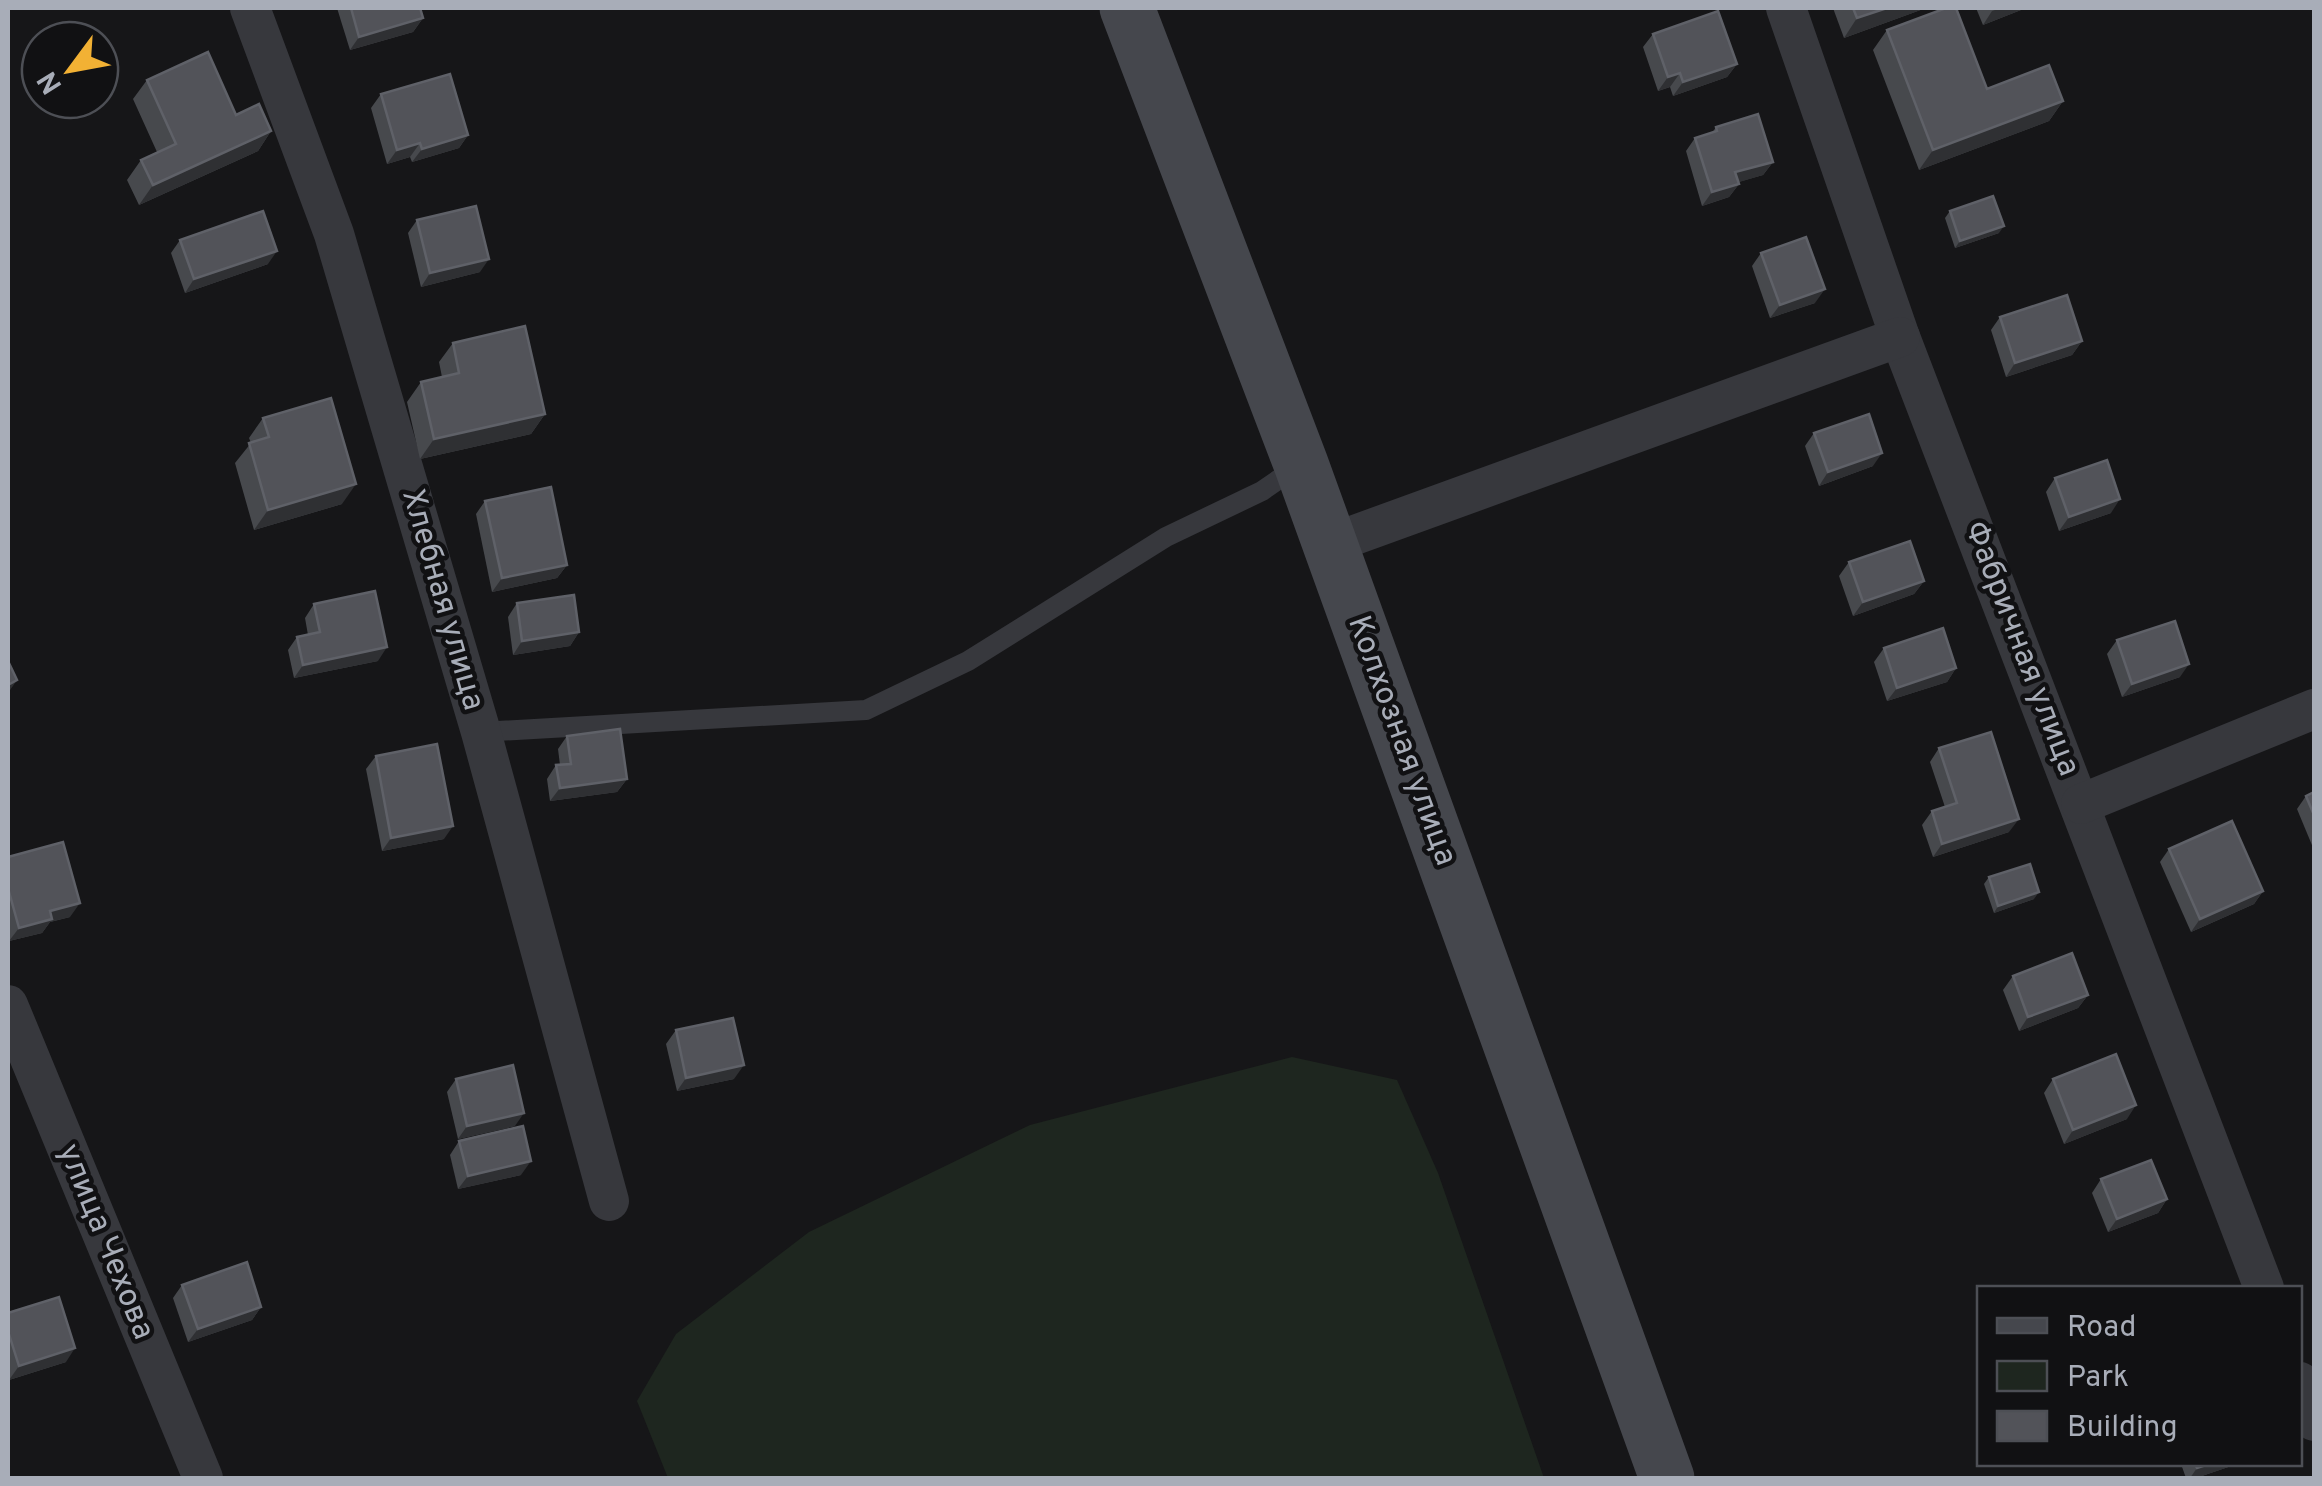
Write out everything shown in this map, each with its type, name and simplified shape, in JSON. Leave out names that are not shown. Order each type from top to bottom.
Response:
[{"type":"street","name":"Хлебная улица","points":[[250,8],[334,234],[481,732],[610,1201]]},
{"type":"street","name":"Колхозная улица","points":[[1127,8],[1301,464],[1667,1478]]},
{"type":"street","name":"Фабричная улица","points":[[1786,8],[1900,336],[2263,1286]]},
{"type":"street","points":[[1330,544],[1900,336]]},
{"type":"street","points":[[2082,804],[2314,709]]},
{"type":"street","name":"улица Чехова","points":[[8,1005],[203,1478]]},
{"type":"street","points":[[2302,1388],[2314,1421]]},
{"type":"lane","points":[[481,732],[866,710],[968,661],[1166,537],[1262,491],[1301,464]]},
{"type":"green space","points":[[1292,1057],[1397,1080],[1438,1173],[1544,1478],[668,1478],[637,1401],[676,1334],[809,1232],[1030,1125]]},
{"type":"building","points":[[351,8],[420,8],[423,18],[359,37]]},
{"type":"building","points":[[1853,8],[1887,8],[1857,18]]},
{"type":"building","points":[[1946,8],[1956,8],[1987,89],[2049,65],[2063,101],[1933,150],[1887,30]]},
{"type":"building","points":[[1718,11],[1737,64],[1683,82],[1680,73],[1668,77],[1653,34]]},
{"type":"building","points":[[208,52],[236,115],[259,104],[271,131],[153,185],[141,160],[176,144],[147,80]]},
{"type":"building","points":[[450,74],[468,135],[422,149],[420,143],[397,150],[381,94]]},
{"type":"building","points":[[1758,114],[1773,162],[1735,172],[1739,184],[1712,192],[1695,138]]},
{"type":"building","points":[[1993,196],[2004,226],[1960,241],[1950,211]]},
{"type":"building","points":[[476,206],[489,259],[430,273],[417,220]]},
{"type":"building","points":[[263,211],[277,251],[194,279],[180,240]]},
{"type":"building","points":[[1806,237],[1825,289],[1780,305],[1761,253]]},
{"type":"building","points":[[2067,295],[2082,341],[2015,363],[2000,317]]},
{"type":"building","points":[[525,326],[545,414],[434,439],[421,382],[459,373],[453,343]]},
{"type":"building","points":[[331,398],[356,484],[268,510],[249,443],[269,437],[263,418]]},
{"type":"building","points":[[1869,414],[1882,453],[1828,472],[1814,433]]},
{"type":"building","points":[[2107,460],[2120,499],[2069,517],[2055,478]]},
{"type":"building","points":[[551,487],[567,565],[502,578],[485,501]]},
{"type":"building","points":[[1910,541],[1924,581],[1863,602],[1849,562]]},
{"type":"building","points":[[375,591],[387,647],[303,665],[297,637],[320,632],[314,604]]},
{"type":"building","points":[[574,595],[579,632],[522,641],[517,603]]},
{"type":"building","points":[[2175,621],[2189,664],[2132,684],[2117,640]]},
{"type":"building","points":[[1943,628],[1956,668],[1897,688],[1884,648]]},
{"type":"building","points":[[8,661],[17,680],[8,685]]},
{"type":"building","points":[[620,729],[627,779],[560,788],[556,765],[571,764],[567,736]]},
{"type":"building","points":[[1991,732],[2019,819],[1942,844],[1932,811],[1957,803],[1939,748]]},
{"type":"building","points":[[437,744],[453,826],[391,838],[376,756]]},
{"type":"building","points":[[2314,792],[2314,815],[2306,796]]},
{"type":"building","points":[[2232,821],[2263,891],[2200,919],[2169,849]]},
{"type":"building","points":[[63,842],[80,903],[50,911],[52,919],[19,928],[8,888],[8,857]]},
{"type":"building","points":[[2030,864],[2039,892],[1998,906],[1989,877]]},
{"type":"building","points":[[2072,953],[2088,995],[2028,1017],[2013,976]]},
{"type":"building","points":[[733,1018],[744,1065],[686,1078],[676,1030]]},
{"type":"building","points":[[2116,1054],[2136,1105],[2073,1130],[2053,1079]]},
{"type":"building","points":[[513,1065],[524,1113],[467,1126],[456,1079]]},
{"type":"building","points":[[523,1126],[531,1161],[468,1176],[459,1141]]},
{"type":"building","points":[[2151,1160],[2167,1199],[2117,1219],[2101,1179]]},
{"type":"building","points":[[247,1262],[261,1307],[198,1329],[182,1285]]},
{"type":"building","points":[[59,1297],[75,1348],[19,1366],[8,1331],[8,1313]]}]
